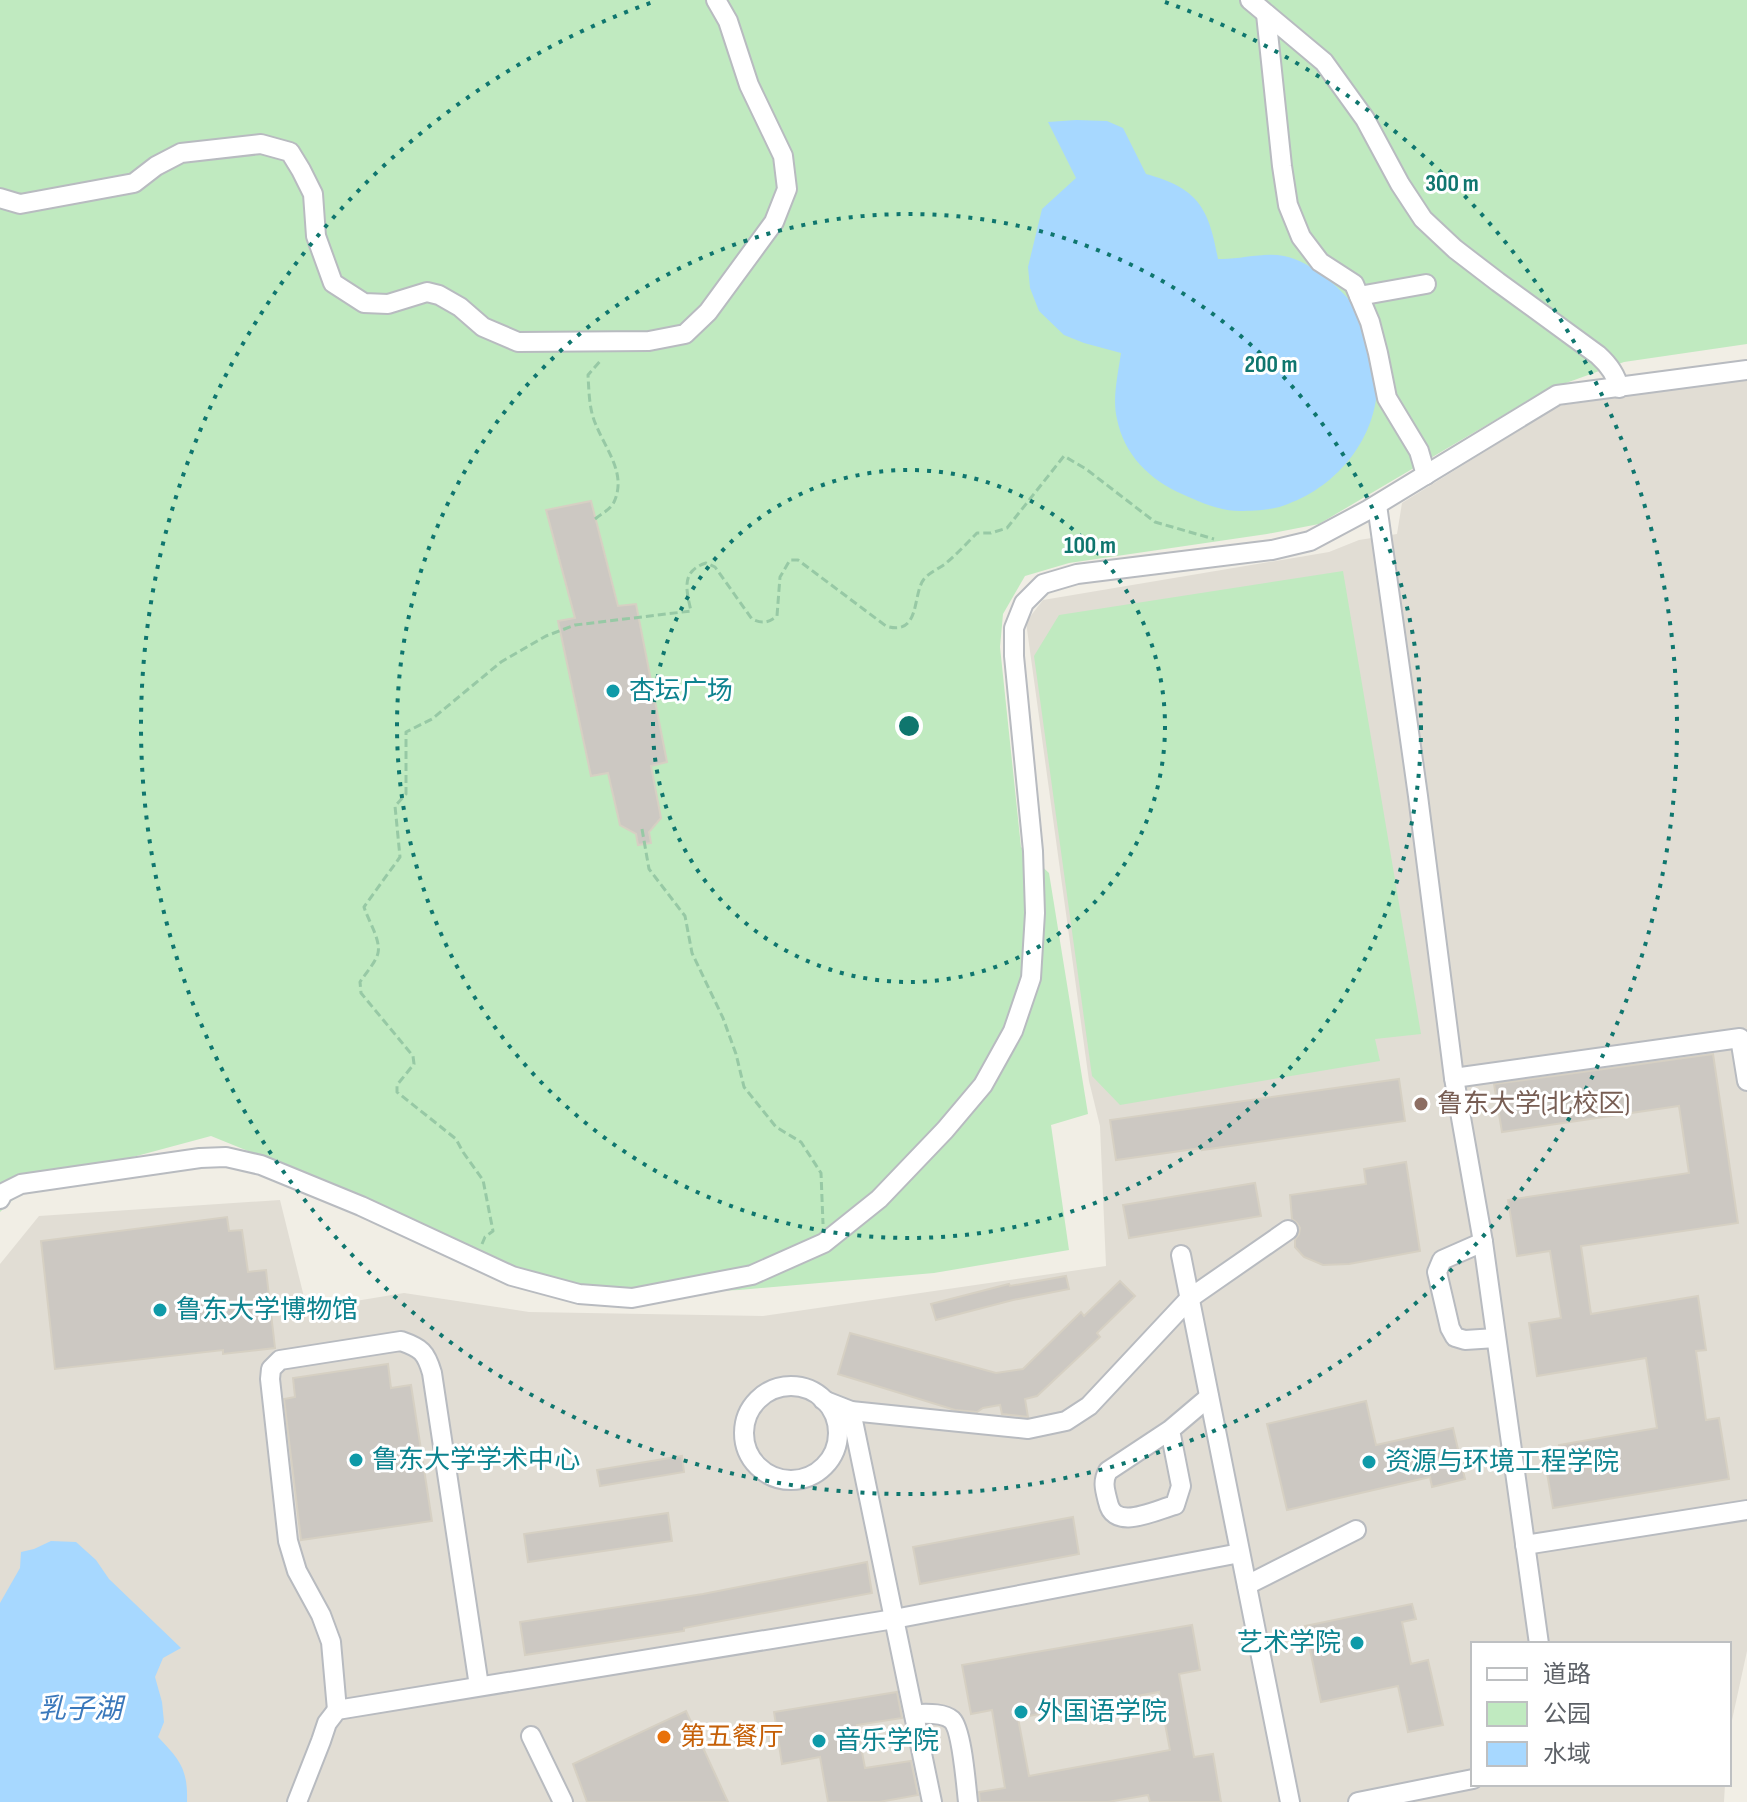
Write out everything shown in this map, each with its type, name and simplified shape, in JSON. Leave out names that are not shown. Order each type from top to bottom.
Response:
[{"type":"street","points":[[0,198],[20,204],[134,183],[156,166],[181,153],[261,144],[290,152],[313,194],[316,236],[333,283],[364,303],[388,304],[427,292],[439,295],[460,307],[483,327],[518,342],[649,341],[685,334],[708,312],[774,222],[787,189],[783,156],[749,85],[728,21],[716,0]]},
{"type":"street","points":[[1250,0],[1324,62],[1365,119],[1423,219],[1455,249],[1606,362],[1617,378],[1619,388]]},
{"type":"street","points":[[1266,14],[1288,205],[1301,237],[1320,262],[1354,284],[1373,332],[1387,398],[1419,451],[1426,475]]},
{"type":"street","points":[[1359,296],[1426,284]]},
{"type":"street","points":[[0,1199],[3,1193],[21,1184],[200,1158],[226,1157],[261,1165],[361,1206],[512,1276],[579,1294],[632,1298],[752,1275],[824,1243],[879,1199],[983,1085],[1013,1031],[1031,978],[1035,913],[1033,851],[1014,628],[1024,603],[1043,584],[1077,574],[1272,550],[1310,541],[1377,505],[1557,395],[1747,370]]},
{"type":"street","points":[[1377,505],[1454,1078],[1483,1242],[1539,1642]]},
{"type":"street","points":[[1454,1078],[1740,1038],[1747,1081]]},
{"type":"street","points":[[823,1400],[835,1419],[837,1441],[834,1452],[820,1470],[810,1476],[788,1480],[767,1474],[758,1467],[746,1448],[747,1415],[761,1397],[771,1391],[793,1387],[804,1388],[823,1400],[851,1411],[1028,1429],[1066,1421],[1089,1406],[1190,1298],[1288,1230]]},
{"type":"street","points":[[1483,1242],[1442,1260],[1437,1272],[1450,1328],[1455,1337],[1465,1340],[1496,1338]]},
{"type":"street","points":[[1181,1255],[1290,1802]]},
{"type":"street","points":[[297,1802],[327,1723],[337,1710],[331,1642],[321,1615],[297,1571],[286,1526],[270,1379],[271,1369],[280,1360],[401,1341],[416,1346],[428,1357],[479,1686]]},
{"type":"street","points":[[1170,1430],[1181,1486],[1175,1505],[1126,1519],[1115,1516],[1109,1508],[1103,1481],[1108,1471],[1170,1430],[1209,1397]]},
{"type":"street","points":[[851,1411],[932,1802]]},
{"type":"street","points":[[1525,1545],[1747,1510]]},
{"type":"street","points":[[1247,1585],[1356,1530]]},
{"type":"street","points":[[337,1710],[894,1619],[1240,1553]]},
{"type":"street","points":[[914,1714],[942,1715],[951,1719],[959,1731],[968,1802]]},
{"type":"street","points":[[531,1736],[563,1802]]},
{"type":"street","points":[[1358,1802],[1471,1779]]},
{"type":"path","points":[[595,519],[613,505],[619,482],[613,459],[594,422],[588,375],[618,342]]},
{"type":"path","points":[[474,1259],[485,1237],[493,1231],[483,1180],[456,1139],[397,1092],[397,1085],[414,1064],[413,1056],[361,993],[360,982],[378,954],[378,941],[364,907],[400,857],[395,806],[406,794],[406,732],[432,719],[501,662],[546,636],[575,625],[691,611],[686,590],[688,576],[695,567],[706,563],[715,567],[752,619],[760,623],[770,622],[777,616],[780,577],[790,560],[798,560],[886,626],[903,626],[911,620],[925,578],[977,533],[1007,528],[1064,456],[1155,522],[1215,539]]},
{"type":"path","points":[[642,829],[649,869],[685,916],[692,953],[723,1018],[744,1087],[776,1127],[801,1142],[821,1173],[824,1243]]},
{"type":"shaded area","name":"鲁东大学(北校区)","points":[[1747,377],[1747,1651],[1731,1725],[1731,1642],[1471,1642],[1471,1786],[1725,1786],[1724,1802],[0,1802],[0,1264],[39,1216],[280,1200],[307,1309],[404,1293],[529,1312],[763,1316],[1106,1266],[1100,1126],[1089,1081],[1026,622],[1043,600],[1329,552],[1359,540],[1397,534],[1402,503],[1558,406]]},
{"type":"green space","points":[[0,0],[1747,0],[1747,344],[1624,362],[1544,391],[1319,524],[1069,563],[1025,576],[1003,614],[1000,647],[1021,847],[1049,873],[1088,1114],[1051,1125],[1069,1250],[934,1273],[739,1290],[620,1295],[506,1264],[378,1204],[211,1136],[118,1161],[19,1194],[0,1212]]},
{"type":"green space","points":[[1343,571],[1421,1034],[1375,1039],[1380,1061],[1120,1105],[1092,1076],[1034,656],[1059,615]]},
{"type":"water","points":[[1107,121],[1123,128],[1146,174],[1178,186],[1198,203],[1210,226],[1218,259],[1268,255],[1294,259],[1327,279],[1360,315],[1376,367],[1374,411],[1367,431],[1342,468],[1308,495],[1277,508],[1232,511],[1203,503],[1159,481],[1132,455],[1120,432],[1115,403],[1121,353],[1064,335],[1039,311],[1030,288],[1028,267],[1042,209],[1076,178],[1048,122]]},
{"type":"water","name":"乳子湖","points":[[51,1541],[76,1542],[96,1560],[109,1579],[181,1648],[163,1658],[155,1677],[164,1722],[158,1737],[181,1766],[186,1781],[187,1802],[0,1802],[0,1603],[20,1568],[21,1552]]},
{"type":"building","name":"杏坛广场","points":[[591,501],[618,606],[636,604],[667,762],[651,766],[661,818],[649,832],[651,843],[638,845],[636,834],[620,825],[608,773],[591,776],[558,621],[575,618],[546,510]]},
{"type":"building","points":[[1713,1054],[1738,1223],[1581,1246],[1591,1314],[1698,1296],[1706,1350],[1696,1351],[1706,1420],[1719,1418],[1729,1479],[1553,1508],[1546,1467],[1562,1464],[1559,1445],[1657,1428],[1646,1358],[1537,1376],[1529,1323],[1561,1318],[1550,1251],[1517,1256],[1508,1200],[1689,1173],[1679,1106],[1502,1132],[1494,1084]]},
{"type":"building","points":[[1399,1079],[1405,1121],[1116,1160],[1110,1120]]},
{"type":"building","points":[[1406,1162],[1420,1251],[1349,1264],[1323,1265],[1304,1257],[1295,1247],[1300,1228],[1292,1219],[1290,1195],[1366,1184],[1364,1169]]},
{"type":"building","points":[[1255,1183],[1261,1216],[1129,1238],[1123,1205]]},
{"type":"building","name":"鲁东大学博物馆","points":[[227,1217],[229,1231],[242,1230],[248,1272],[266,1270],[275,1348],[223,1354],[223,1350],[55,1369],[41,1241]]},
{"type":"building","points":[[1066,1276],[1069,1289],[936,1320],[931,1304],[1009,1284]]},
{"type":"building","points":[[1120,1281],[1135,1296],[1097,1333],[1100,1337],[1037,1396],[1025,1399],[1028,1417],[1002,1414],[1000,1405],[977,1412],[955,1410],[838,1374],[850,1333],[996,1373],[1023,1369],[1081,1312],[1084,1316]]},
{"type":"building","name":"鲁东大学学术中心","points":[[388,1364],[391,1388],[411,1385],[432,1521],[301,1540],[284,1399],[295,1397],[293,1378]]},
{"type":"building","name":"资源与环境工程学院","points":[[1366,1401],[1376,1445],[1453,1428],[1465,1479],[1432,1487],[1430,1477],[1287,1510],[1267,1424]]},
{"type":"building","points":[[682,1456],[684,1472],[600,1486],[597,1470]]},
{"type":"building","points":[[668,1513],[672,1541],[528,1562],[524,1534]]},
{"type":"building","points":[[1073,1517],[1079,1554],[920,1584],[913,1547]]},
{"type":"building","points":[[867,1562],[872,1593],[684,1628],[684,1631],[525,1655],[520,1622],[703,1594]]},
{"type":"building","name":"艺术学院","points":[[1412,1604],[1416,1619],[1402,1622],[1411,1664],[1428,1660],[1443,1725],[1408,1732],[1398,1686],[1321,1702],[1305,1626]]},
{"type":"building","name":"外国语学院","points":[[1192,1625],[1200,1670],[1179,1674],[1194,1757],[1213,1754],[1221,1802],[1150,1802],[1148,1795],[1108,1802],[980,1802],[979,1792],[1005,1788],[992,1710],[971,1714],[962,1665]],"holes":[[[1159,1692],[1170,1750],[1029,1776],[1018,1718]]]},
{"type":"building","name":"音乐学院","points":[[897,1692],[902,1718],[857,1725],[865,1768],[911,1761],[918,1795],[879,1802],[828,1802],[820,1757],[782,1764],[774,1712]]},
{"type":"building","name":"第五餐厅","points":[[686,1711],[728,1802],[587,1802],[573,1764]]},
{"type":"place","name":"杏坛广场","points":[[613,691]]},
{"type":"place","name":"鲁东大学(北校区)","points":[[1421,1104]]},
{"type":"place","name":"鲁东大学博物馆","points":[[160,1310]]},
{"type":"place","name":"鲁东大学学术中心","points":[[356,1460]]},
{"type":"place","name":"资源与环境工程学院","points":[[1369,1462]]},
{"type":"place","name":"艺术学院","points":[[1357,1643]]},
{"type":"place","name":"外国语学院","points":[[1021,1712]]},
{"type":"place","name":"第五餐厅","points":[[664,1737]]},
{"type":"place","name":"音乐学院","points":[[819,1741]]}]
